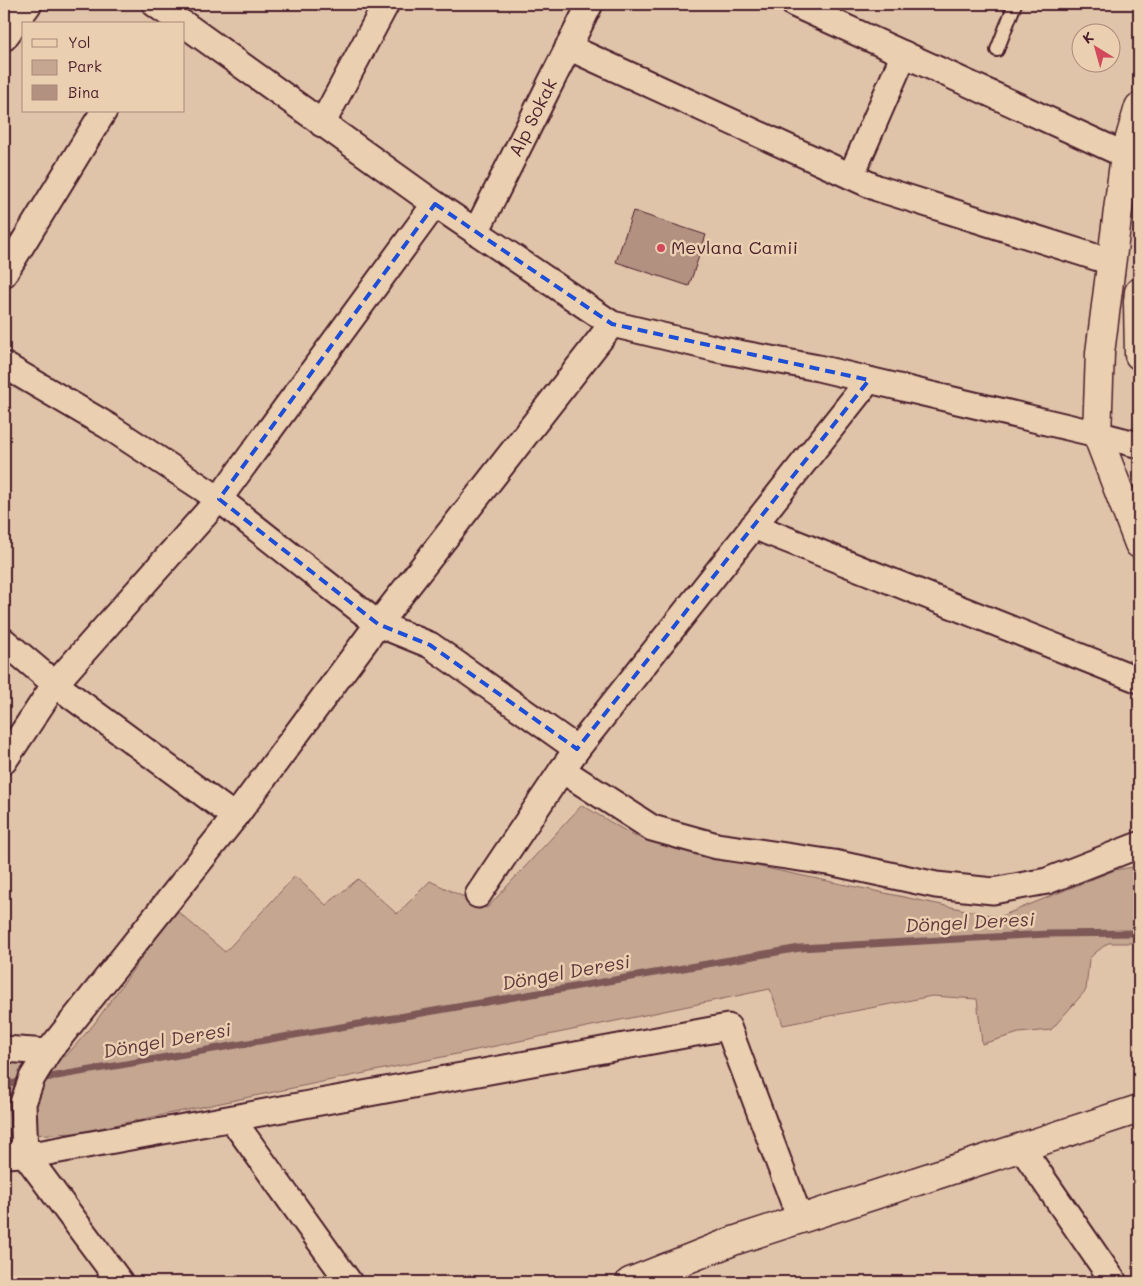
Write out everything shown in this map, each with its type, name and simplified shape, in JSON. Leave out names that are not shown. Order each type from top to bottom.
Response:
[{"type":"street","points":[[4,38],[29,4]]},
{"type":"street","points":[[322,124],[386,4]]},
{"type":"street","name":"Alp Sokak","points":[[476,232],[590,4]]},
{"type":"street","points":[[794,4],[1124,155]]},
{"type":"street","points":[[185,26],[435,204],[612,324],[718,349],[818,368],[1139,445]]},
{"type":"street","points":[[568,47],[877,188],[1111,262]]},
{"type":"street","points":[[851,176],[904,54]]},
{"type":"street","points":[[1139,106],[1124,155],[1100,353],[1097,434],[1139,544]]},
{"type":"street","points":[[4,274],[103,112]]},
{"type":"street","points":[[4,761],[55,684],[218,499],[435,204]]},
{"type":"street","points":[[1139,292],[1139,355]]},
{"type":"street","points":[[120,1282],[14,1155],[23,1103],[32,1078],[48,1052],[235,816],[378,624],[612,324]]},
{"type":"street","points":[[4,365],[108,426],[218,499],[378,624],[430,645],[577,749]]},
{"type":"street","points":[[478,895],[577,749],[869,380]]},
{"type":"street","points":[[753,526],[1139,680]]},
{"type":"street","points":[[4,642],[55,684],[235,816]]},
{"type":"street","points":[[562,770],[652,828],[717,846],[834,863],[936,885],[993,891],[1047,882],[1139,844]]},
{"type":"street","points":[[14,1155],[43,1153],[728,1028],[800,1219]]},
{"type":"street","points":[[4,1049],[48,1052]]},
{"type":"street","points":[[630,1282],[733,1241],[1139,1109]]},
{"type":"street","points":[[232,1119],[350,1282]]},
{"type":"street","points":[[1021,1147],[1114,1282]]},
{"type":"lane","points":[[997,50],[1015,4]]},
{"type":"highlighted area","points":[[435,204],[612,324],[869,380],[577,749],[430,645],[378,624],[219,499]]},
{"type":"green space","points":[[582,805],[634,836],[675,849],[999,917],[1115,870],[1139,866],[1139,943],[1108,943],[1095,953],[1089,959],[1086,990],[1051,1030],[1019,1033],[982,1044],[977,999],[932,996],[783,1025],[770,989],[76,1133],[4,1136],[4,1063],[66,1056],[94,1024],[176,910],[225,952],[295,876],[326,905],[358,879],[397,914],[430,881],[487,908]]},
{"type":"building","name":"Mevlana Camii","points":[[633,211],[706,235],[689,286],[616,262]]},
{"type":"waterway","name":"Döngel Deresi","points":[[39,1079],[800,948],[1047,934],[1139,933]]},
{"type":"waterway","name":"Döngel Deresi","points":[[4,1085],[26,1081]]},
{"type":"place","name":"Mevlana Camii","points":[[661,248]]}]
